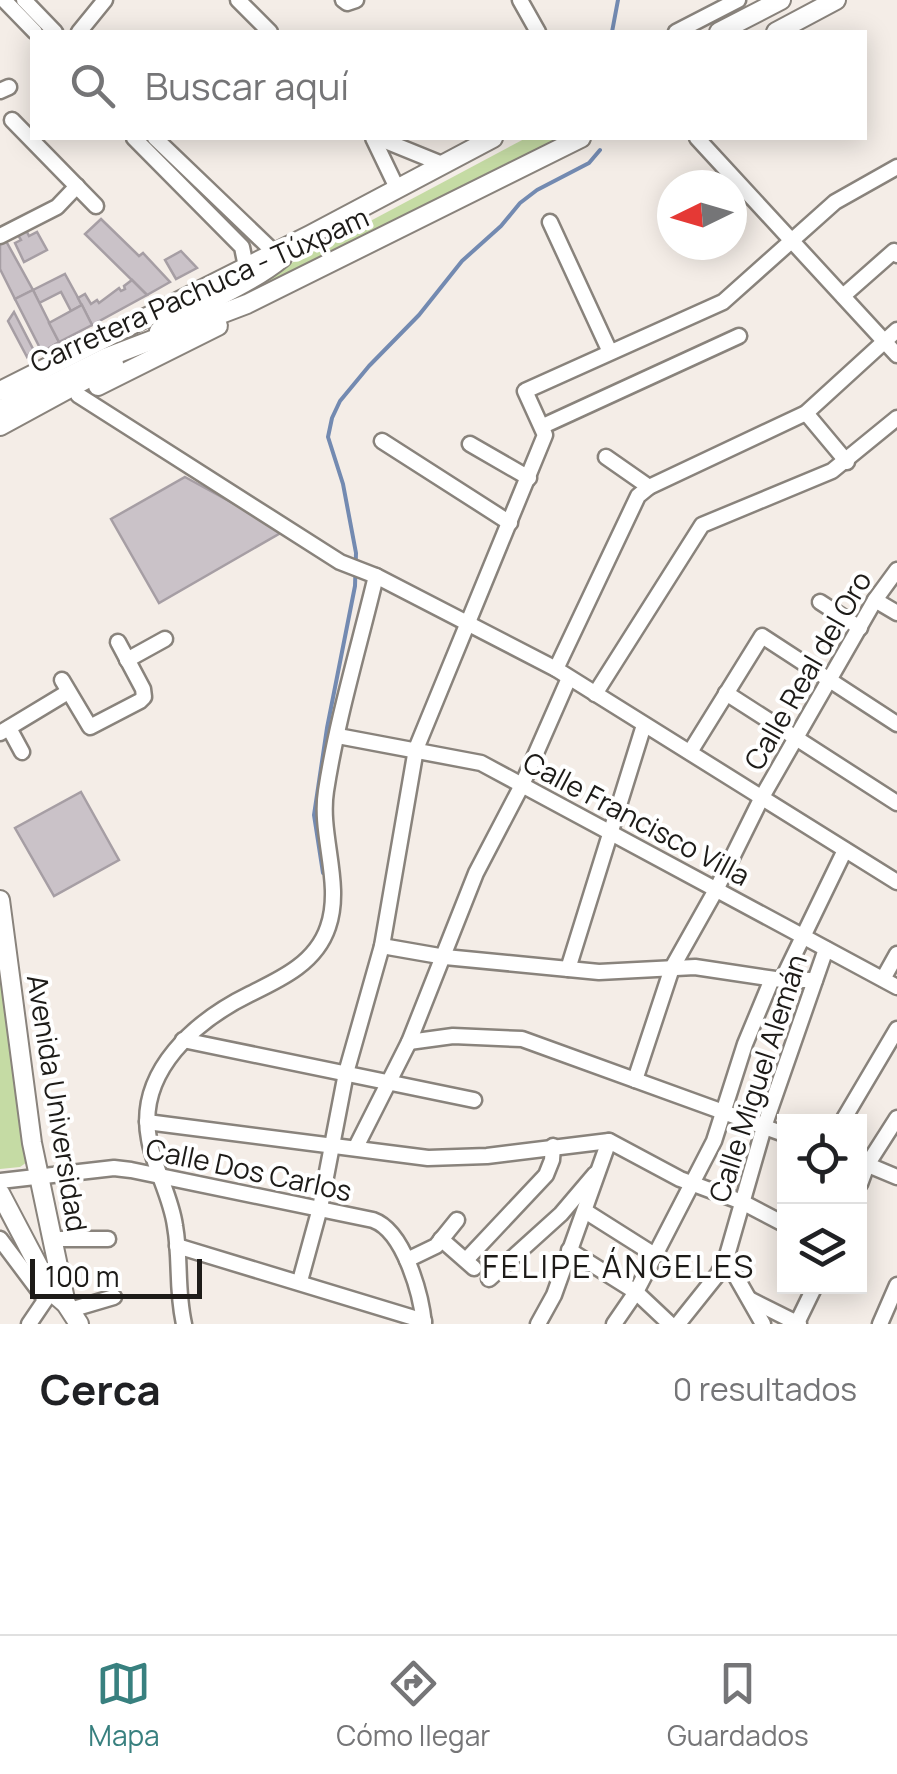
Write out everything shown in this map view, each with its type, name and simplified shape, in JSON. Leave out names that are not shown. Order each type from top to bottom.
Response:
[{"type":"main road","points":[[723,30],[781,0]]},
{"type":"main road","points":[[780,30],[828,3]]},
{"type":"main road","name":"Carretera Pachuca - Túxpam","points":[[0,391],[489,140]]},
{"type":"main road","name":"Carretera Pachuca - Túxpam","points":[[0,410],[82,369],[247,304],[577,140]]},
{"type":"main road","points":[[0,426],[86,381],[188,311],[266,271],[310,235]]},
{"type":"main road","points":[[0,436],[222,324],[247,304]]},
{"type":"main road","name":"Avenida Universidad","points":[[0,900],[39,1176],[63,1302]]},
{"type":"main road","name":"Avenida Universidad","points":[[0,1193],[63,1302]]},
{"type":"street","points":[[4,0],[33,30]]},
{"type":"street","points":[[24,0],[52,30]]},
{"type":"street","points":[[81,30],[106,0]]},
{"type":"street","points":[[238,0],[268,30]]},
{"type":"street","points":[[343,0],[356,0]]},
{"type":"street","points":[[520,0],[537,30]]},
{"type":"street","points":[[680,30],[738,0]]},
{"type":"street","points":[[12,120],[30,138]]},
{"type":"street","points":[[32,140],[96,206]]},
{"type":"street","points":[[139,140],[242,247],[246,268]]},
{"type":"street","points":[[157,140],[275,252]]},
{"type":"street","points":[[377,140],[397,188]]},
{"type":"street","points":[[382,140],[442,164]]},
{"type":"street","points":[[698,140],[897,355]]},
{"type":"street","points":[[385,162],[407,149]]},
{"type":"street","points":[[300,1281],[320,1208],[346,1073],[382,946],[416,749],[529,478],[544,431],[524,391],[723,302],[835,202],[897,167]]},
{"type":"street","points":[[0,236],[57,207],[77,186]]},
{"type":"street","points":[[550,222],[610,352]]},
{"type":"street","points":[[843,296],[896,253]]},
{"type":"street","points":[[356,1148],[409,1042],[476,873],[522,785],[562,674],[638,496],[649,487],[806,414],[897,330]]},
{"type":"street","points":[[544,431],[739,336]]},
{"type":"street","points":[[78,396],[340,562],[372,574],[562,674],[897,882]]},
{"type":"street","points":[[806,414],[846,462]]},
{"type":"street","points":[[596,694],[702,525],[832,471],[897,418]]},
{"type":"street","points":[[382,441],[510,523]]},
{"type":"street","points":[[470,444],[529,478]]},
{"type":"street","points":[[606,457],[649,487]]},
{"type":"street","name":"Calle Real del Oro","points":[[634,1080],[672,968],[762,797],[875,600],[897,570]]},
{"type":"street","points":[[184,1324],[177,1292],[175,1224],[152,1153],[147,1122],[160,1073],[183,1040],[218,1010],[290,975],[314,950],[330,922],[332,888],[325,794],[372,574]]},
{"type":"street","points":[[875,600],[897,614]]},
{"type":"street","points":[[820,602],[860,628]]},
{"type":"street","points":[[690,752],[762,636],[897,724]]},
{"type":"street","points":[[128,660],[165,639]]},
{"type":"street","points":[[22,752],[4,730],[65,686],[86,724],[94,726],[144,696],[118,642]]},
{"type":"street","points":[[726,693],[897,803]]},
{"type":"street","points":[[568,968],[644,725]]},
{"type":"street","name":"Calle Francisco Villa","points":[[338,736],[482,763],[897,987]]},
{"type":"street","points":[[614,1324],[636,1292],[725,1114],[745,1044],[844,850]]},
{"type":"street","points":[[382,946],[445,957],[599,972],[695,967],[777,980],[815,980]]},
{"type":"street","name":"Calle Miguel Alemán","points":[[678,1324],[726,1259],[764,1128],[826,949]]},
{"type":"street","points":[[883,979],[897,954]]},
{"type":"street","points":[[847,1114],[897,1029]]},
{"type":"street","points":[[409,1042],[453,1036],[522,1039],[777,1132]]},
{"type":"street","points":[[183,1040],[474,1100]]},
{"type":"street","points":[[867,1158],[897,1118]]},
{"type":"street","points":[[147,1122],[428,1158],[605,1145],[688,1189],[742,1202],[777,1220]]},
{"type":"street","points":[[538,1324],[554,1295],[602,1166],[605,1145]]},
{"type":"street","points":[[441,1238],[470,1264],[546,1175],[553,1146]]},
{"type":"street","points":[[867,1165],[897,1177]]},
{"type":"street","points":[[490,1279],[561,1214],[602,1166]]},
{"type":"street","name":"Calle Dos Carlos","points":[[0,1181],[114,1168],[162,1176],[384,1224],[407,1260]]},
{"type":"street","points":[[585,1211],[654,1254]]},
{"type":"street","points":[[177,1246],[424,1322],[422,1301],[407,1260],[436,1246],[458,1220]]},
{"type":"street","points":[[0,1239],[63,1302]]},
{"type":"street","points":[[52,1239],[108,1239]]},
{"type":"street","points":[[570,1250],[636,1292],[670,1324]]},
{"type":"street","points":[[726,1259],[755,1315],[798,1324],[811,1294]]},
{"type":"street","points":[[880,1324],[897,1286]]},
{"type":"street","points":[[29,1324],[63,1302],[114,1297]]},
{"type":"green space","points":[[522,140],[561,140],[196,319],[194,315]]},
{"type":"green space","points":[[0,941],[30,1160],[20,1167],[0,1169]]},
{"type":"building","points":[[101,219],[139,256],[143,253],[170,282],[147,295],[85,234]]},
{"type":"building","points":[[26,230],[29,236],[37,232],[47,250],[24,262],[15,243]]},
{"type":"building","points":[[6,241],[33,290],[15,299],[0,269],[0,244]]},
{"type":"building","points":[[181,251],[197,268],[176,279],[165,260]]},
{"type":"building","points":[[65,274],[82,305],[71,311],[61,292],[39,303],[33,290]]},
{"type":"building","points":[[132,280],[147,295],[92,325],[78,298],[85,294],[91,304],[97,300],[99,303],[119,288],[125,289]]},
{"type":"building","points":[[33,290],[59,342],[42,352],[15,299]]},
{"type":"building","points":[[82,305],[92,325],[59,342],[49,323]]},
{"type":"building","points":[[14,312],[33,349],[27,357],[8,321]]},
{"type":"building","points":[[185,477],[284,531],[159,603],[111,519]]},
{"type":"building","points":[[81,792],[119,860],[54,896],[15,828]]},
{"type":"waterway","points":[[612,30],[618,0]]},
{"type":"waterway","points":[[323,873],[314,815],[355,586],[356,553],[343,484],[328,437],[332,418],[340,401],[419,315],[462,261],[520,203],[589,163],[600,150]]},
{"type":"district","name":"FELIPE ÁNGELES","points":[[619,1266]]}]
